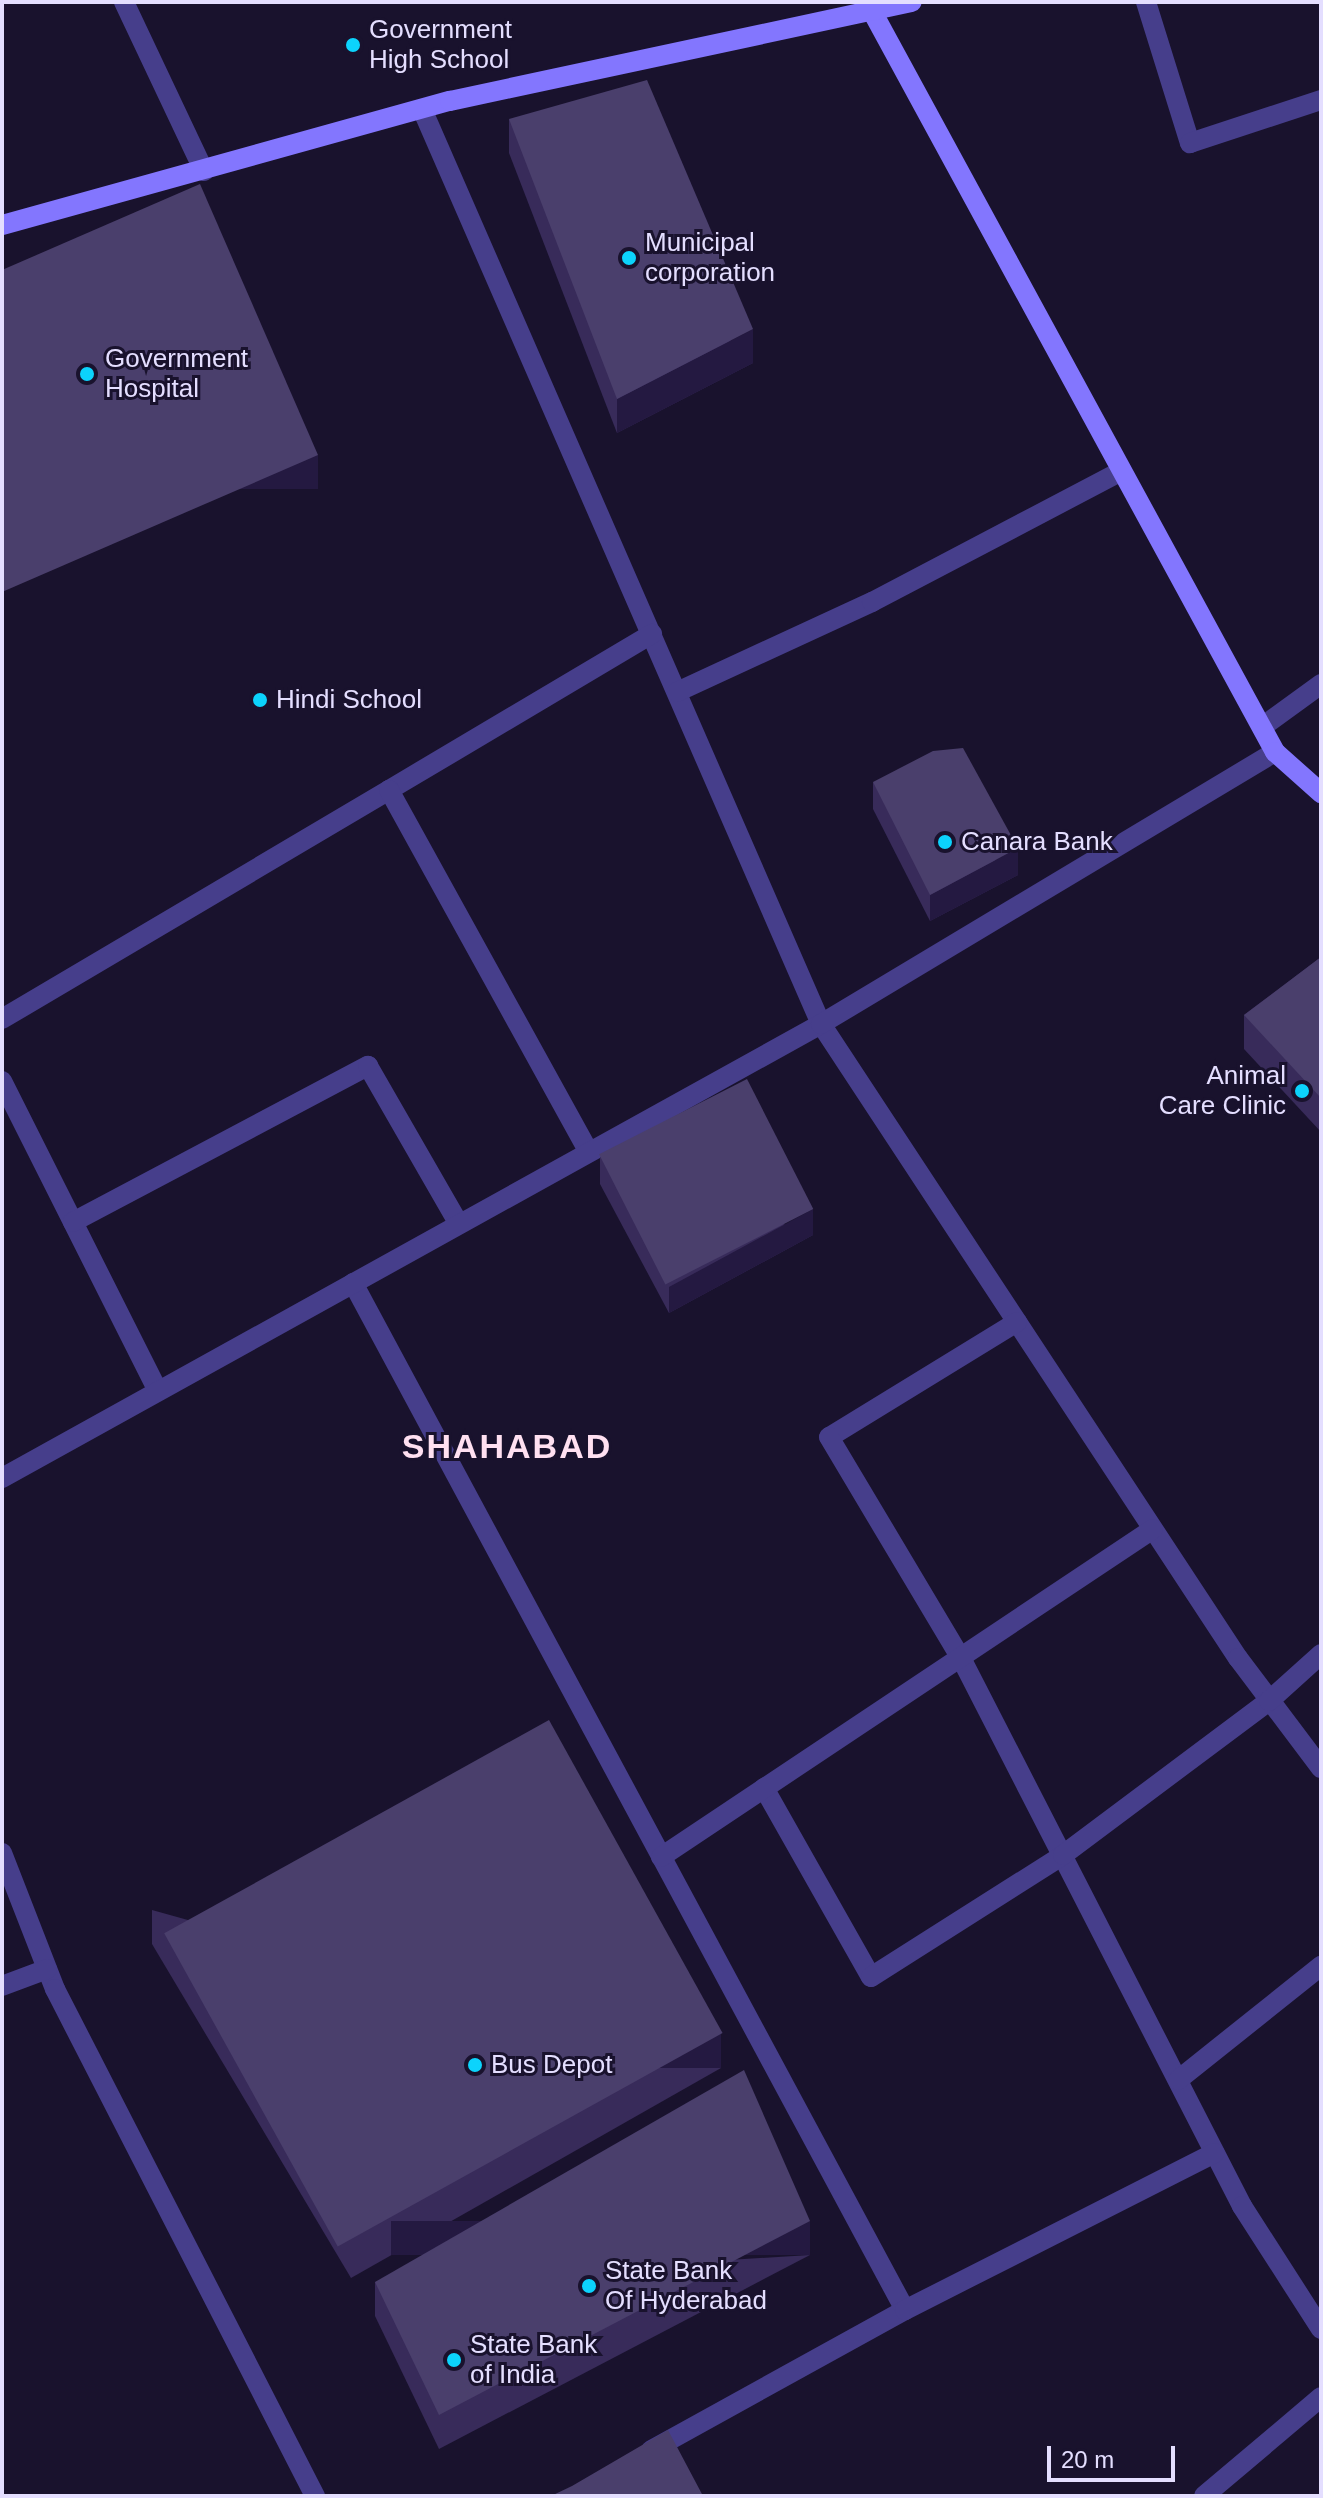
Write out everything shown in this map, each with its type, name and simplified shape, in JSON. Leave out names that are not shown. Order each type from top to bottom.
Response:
[{"type":"street","points":[[124,2],[204,171]]},
{"type":"street","points":[[2,225],[422,109],[869,6],[911,2]]},
{"type":"street","points":[[1146,2],[1190,143],[1321,100]]},
{"type":"street","points":[[869,6],[1275,752],[1321,793]]},
{"type":"street","points":[[422,109],[821,1024],[1153,1529],[1269,1701],[1321,1768]]},
{"type":"street","points":[[677,692],[872,602],[1122,471]]},
{"type":"street","points":[[2,1019],[652,634]]},
{"type":"street","points":[[1262,727],[1321,684]]},
{"type":"street","points":[[2,1478],[588,1150],[821,1024],[1275,752]]},
{"type":"street","points":[[389,790],[588,1150]]},
{"type":"street","points":[[73,1222],[368,1066],[459,1224]]},
{"type":"street","points":[[2,1081],[158,1391]]},
{"type":"street","points":[[353,1283],[905,2310]]},
{"type":"street","points":[[1017,1322],[829,1437],[961,1658],[1242,2206],[1321,2329]]},
{"type":"street","points":[[661,1857],[1153,1529]]},
{"type":"street","points":[[764,1788],[871,1977],[1063,1855],[1269,1701],[1321,1654]]},
{"type":"street","points":[[2,1853],[47,1969],[315,2496]]},
{"type":"street","points":[[1178,2080],[1321,1966]]},
{"type":"street","points":[[2,1986],[47,1969]]},
{"type":"street","points":[[635,2459],[905,2310],[1215,2153]]},
{"type":"street","points":[[1204,2496],[1321,2397]]},
{"type":"building","name":"Municipal corporation","points":[[647,80],[753,329],[617,399],[509,119]]},
{"type":"building","points":[[200,184],[318,455],[2,592],[2,270]]},
{"type":"building","name":"Canara Bank","points":[[963,748],[1018,848],[930,895],[873,782],[933,751]]},
{"type":"building","points":[[1321,957],[1321,1098],[1244,1015]]},
{"type":"building","points":[[747,1079],[813,1209],[665,1284],[599,1154]]},
{"type":"building","points":[[549,1720],[723,2033],[338,2246],[164,1933]]},
{"type":"building","name":"State Bank Of Hyderabad","points":[[744,2070],[810,2221],[439,2415],[375,2282]]},
{"type":"building","points":[[668,2430],[703,2496],[551,2496],[572,2486]]},
{"type":"place","name":"Government High School","points":[[353,45]]},
{"type":"place","name":"Municipal corporation","points":[[629,258]]},
{"type":"place","name":"Government Hospital","points":[[87,374]]},
{"type":"place","name":"Hindi School","points":[[260,700]]},
{"type":"place","name":"Canara Bank","points":[[945,842]]},
{"type":"place","name":"Animal Care Clinic","points":[[1302,1091]]},
{"type":"place","name":"Bus Depot","points":[[475,2065]]},
{"type":"place","name":"State Bank Of Hyderabad","points":[[589,2286]]},
{"type":"place","name":"State Bank of India","points":[[454,2360]]},
{"type":"district","name":"SHAHABAD","points":[[507,1447]]}]
